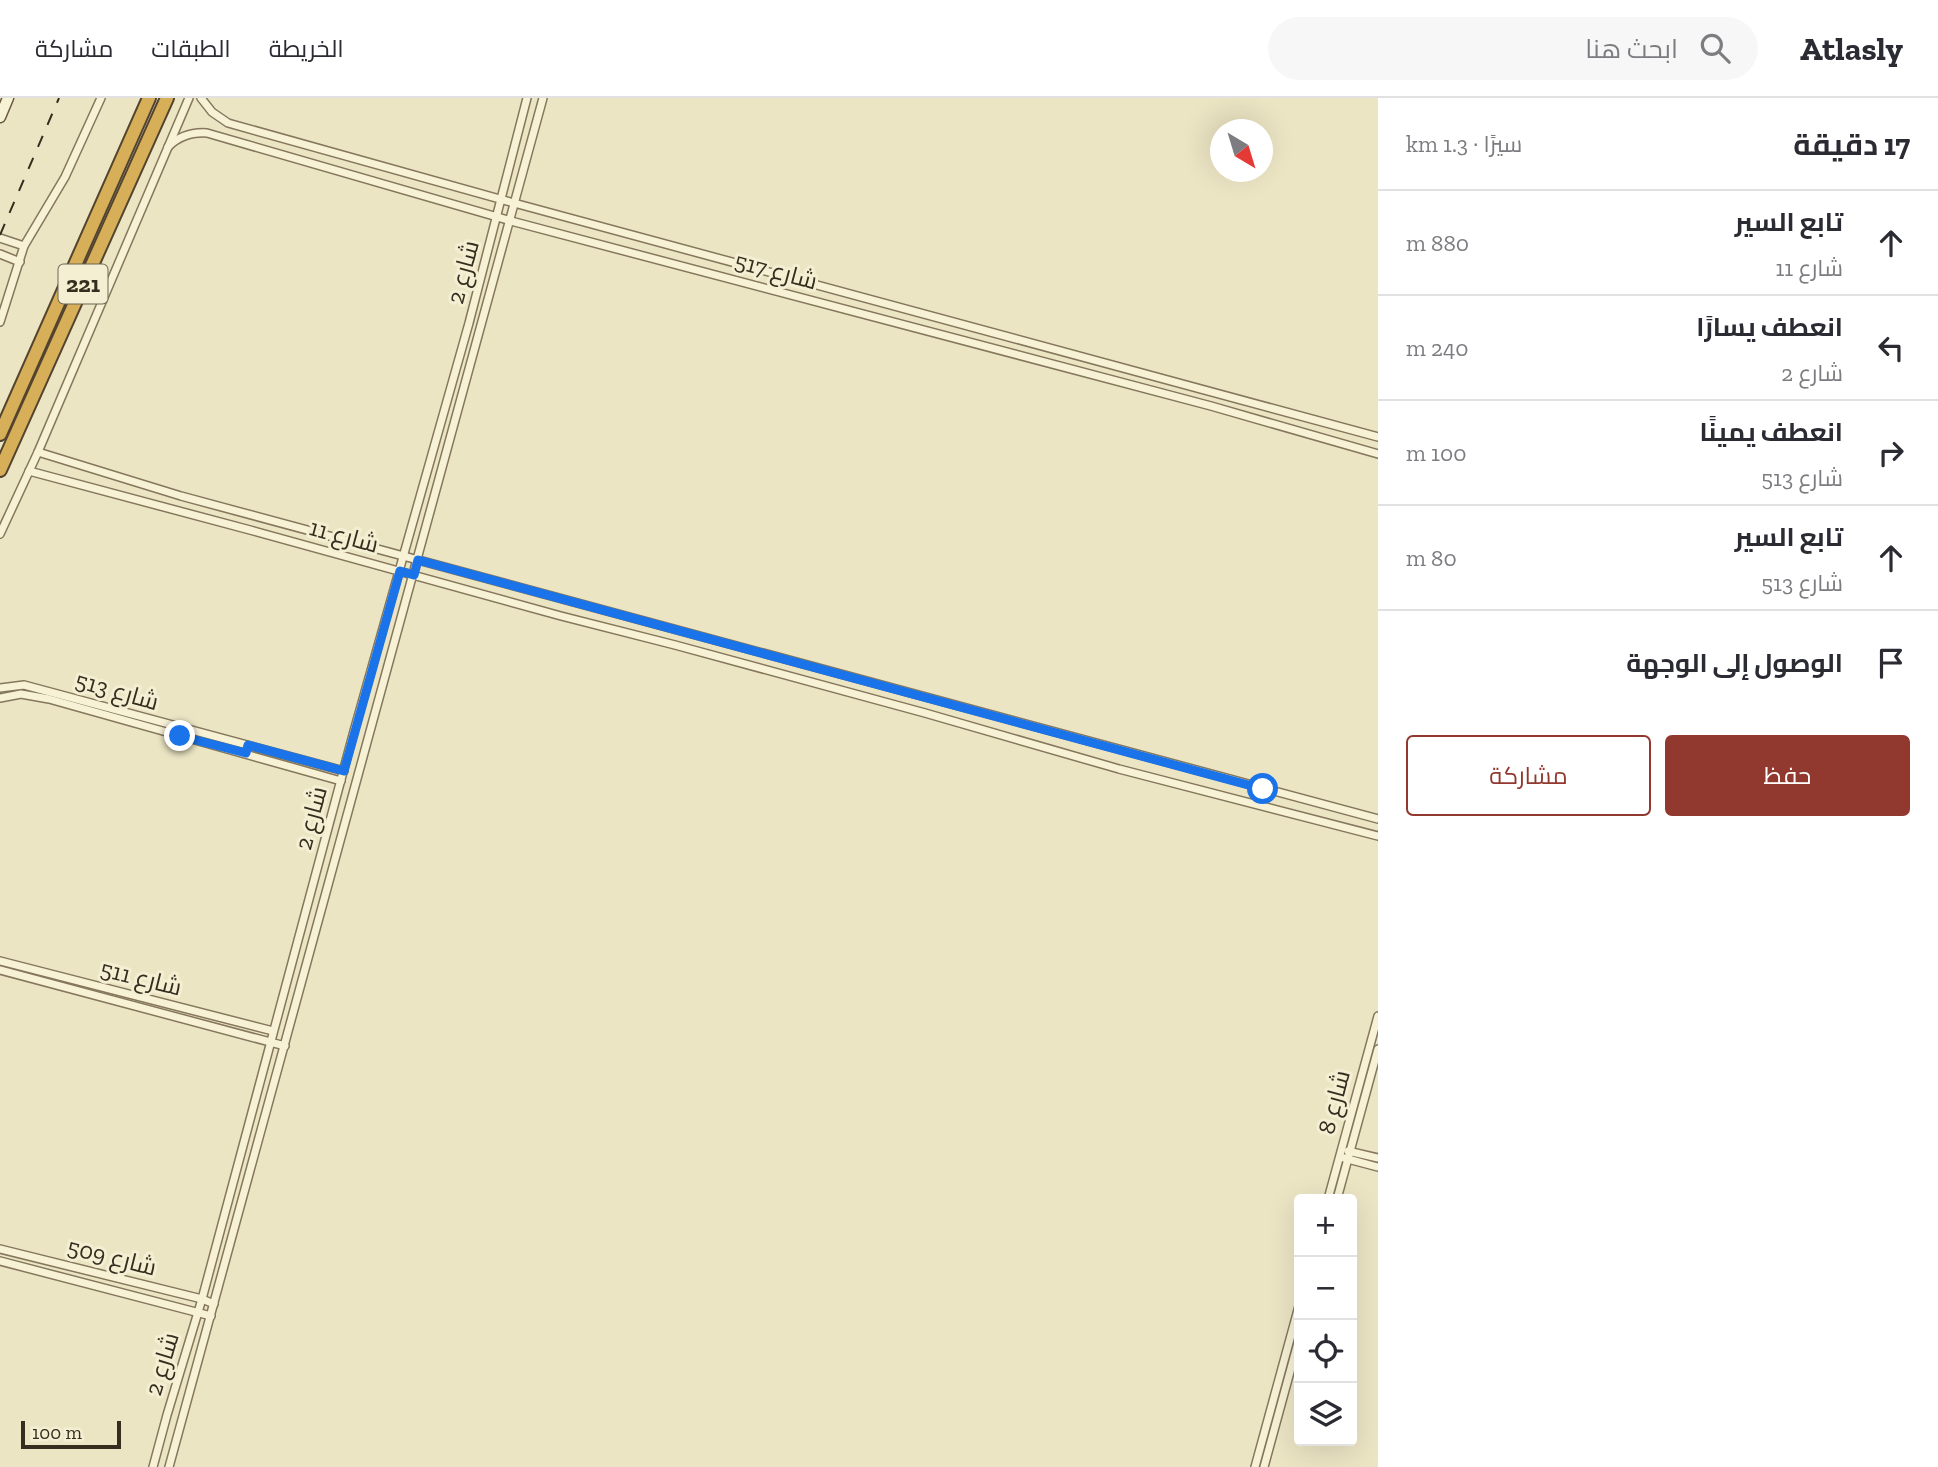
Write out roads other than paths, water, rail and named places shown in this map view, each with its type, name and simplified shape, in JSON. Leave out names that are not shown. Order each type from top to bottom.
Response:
[{"type":"highway","name":"221","points":[[0,434],[149,98]]},
{"type":"highway","name":"221","points":[[0,470],[167,98]]},
{"type":"street","points":[[0,117],[8,98]]},
{"type":"street","points":[[0,323],[24,246],[65,177],[101,98]]},
{"type":"street","name":"221","points":[[0,534],[189,98]]},
{"type":"street","name":"شارع 517","points":[[201,98],[212,112],[228,123],[1378,437]]},
{"type":"street","name":"شارع 2","points":[[153,1467],[202,1298],[497,217],[527,98]]},
{"type":"street","name":"شارع 2","points":[[169,1467],[543,98]]},
{"type":"street","name":"شارع 517","points":[[168,148],[186,135],[207,133],[510,221],[1211,406],[1378,454]]},
{"type":"street","points":[[0,238],[24,246]]},
{"type":"street","points":[[0,254],[20,262]]},
{"type":"street","points":[[1335,443],[1340,436],[1339,427]]},
{"type":"street","points":[[1350,447],[1349,438],[1354,431]]},
{"type":"street","name":"شارع 11","points":[[37,452],[181,496],[1378,819]]},
{"type":"street","name":"شارع 11","points":[[29,471],[1119,769],[1378,836]]},
{"type":"street","points":[[804,681],[809,665]]},
{"type":"street","name":"شارع 513","points":[[0,688],[24,685],[50,696],[160,727],[344,771]]},
{"type":"street","name":"شارع 513","points":[[0,698],[21,694],[50,696]]},
{"type":"street","name":"شارع 513","points":[[247,749],[355,788]]},
{"type":"street","name":"شارع 511","points":[[0,961],[273,1031]]},
{"type":"street","name":"شارع 511","points":[[0,970],[285,1046]]},
{"type":"street","name":"شارع 8","points":[[1338,1194],[1378,1016]]},
{"type":"street","name":"شارع 8","points":[[1330,1194],[1378,1049]]},
{"type":"street","points":[[1345,1154],[1378,1158]]},
{"type":"street","points":[[1345,1154],[1378,1167]]},
{"type":"street","name":"شارع 509","points":[[0,1249],[202,1298],[214,1304]]},
{"type":"street","name":"شارع 509","points":[[0,1261],[211,1316]]},
{"type":"street","points":[[60,1276],[63,1264]]},
{"type":"street","points":[[1255,1467],[1295,1320]]},
{"type":"street","points":[[1264,1467],[1294,1357]]},
{"type":"street","points":[[167,1415],[182,1420]]},
{"type":"railway","points":[[0,235],[59,98]]}]
